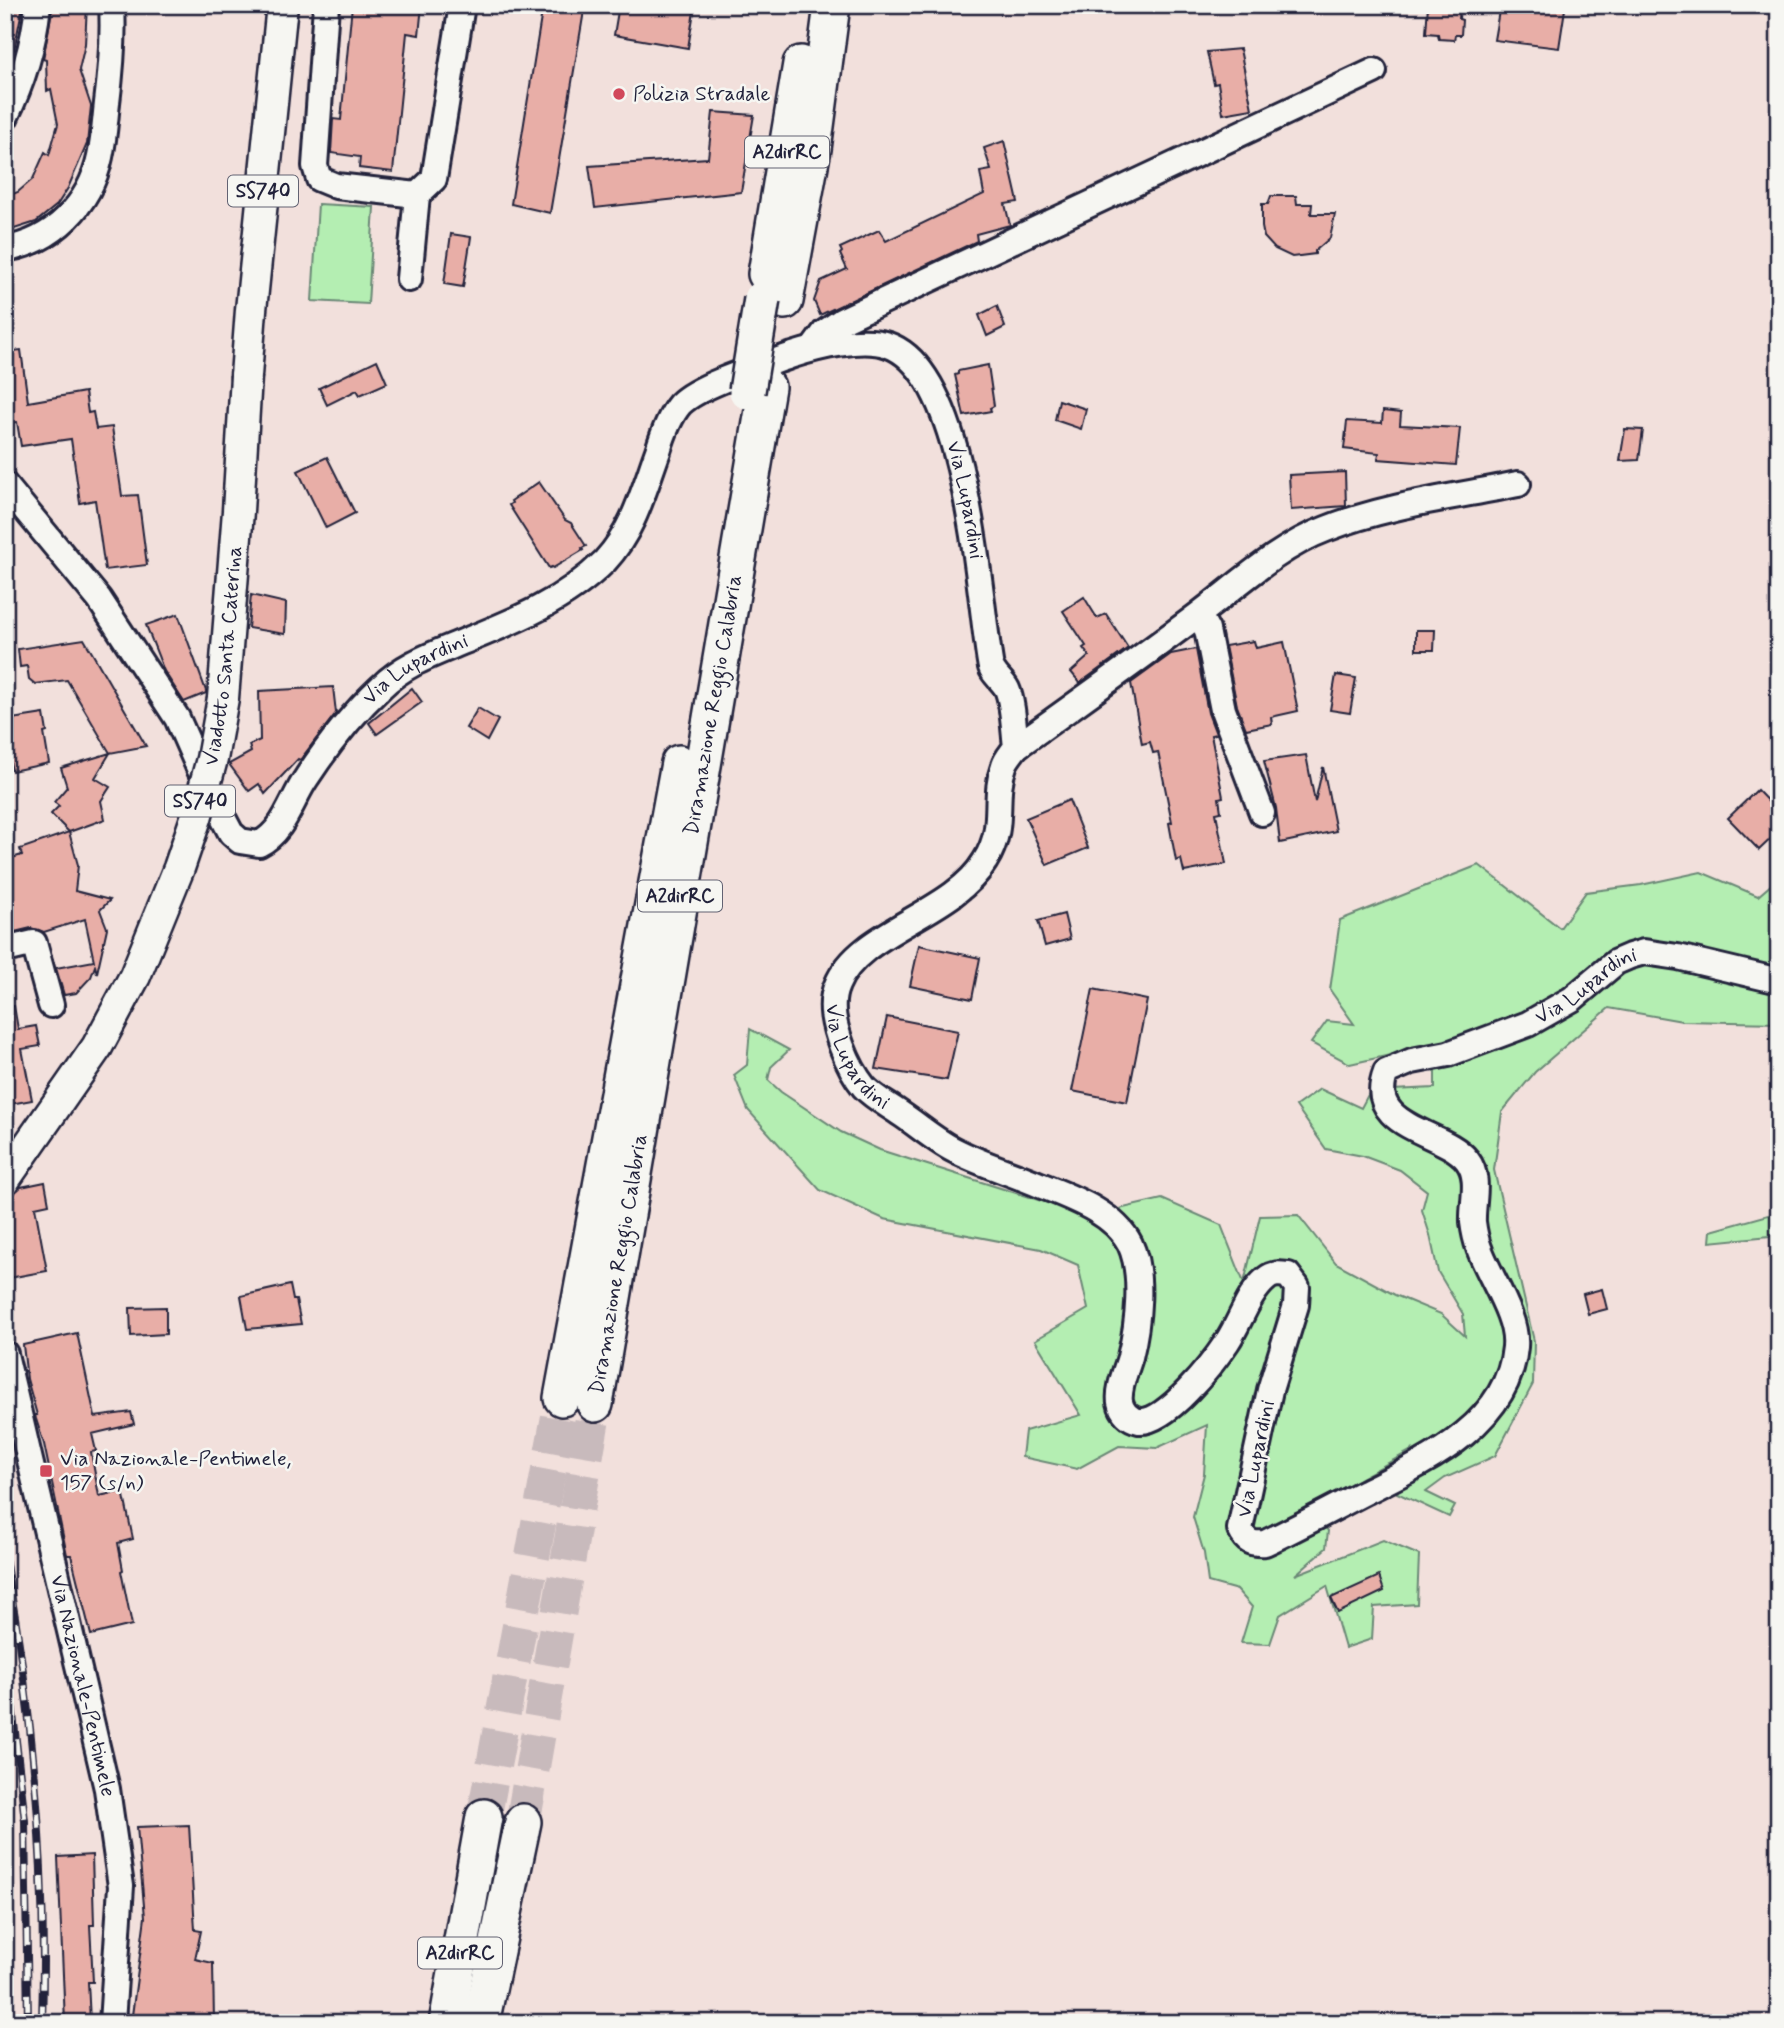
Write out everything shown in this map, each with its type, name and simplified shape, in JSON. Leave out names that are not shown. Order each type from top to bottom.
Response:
[{"type":"highway","name":"Diramazione Reggio Calabria","points":[[578,1401],[773,300],[811,5]]},
{"type":"highway","name":"Diramazione Reggio Calabria","points":[[773,300],[813,149],[832,5]]},
{"type":"highway","points":[[813,149],[855,5]]},
{"type":"highway","name":"A2dirRC","points":[[447,2023],[484,1817]]},
{"type":"highway","name":"A2dirRC","points":[[481,2023],[523,1822]]},
{"type":"main road","name":"Viadotto Santa Caterina","points":[[5,1179],[97,1047],[135,976],[196,818],[212,759],[223,698],[251,310],[282,5]]},
{"type":"street","points":[[5,118],[13,103],[36,28],[38,5]]},
{"type":"street","points":[[5,249],[48,234],[65,221],[80,205],[93,179],[100,157],[110,79],[113,5]]},
{"type":"street","points":[[326,5],[315,166],[319,179],[336,186],[417,195]]},
{"type":"street","points":[[409,279],[417,195],[434,179],[462,5]]},
{"type":"street","points":[[813,348],[824,333],[843,320],[1374,71]]},
{"type":"street","name":"Via Lupardini","points":[[5,485],[99,599],[177,718],[231,833],[240,841],[259,844],[277,832],[306,778],[347,723],[399,671],[527,616],[581,583],[606,560],[634,519],[663,436],[670,419],[682,402],[718,383],[813,348],[871,342],[889,345],[904,354],[916,366],[930,388],[945,419],[956,452],[968,502],[990,668],[1008,690],[1016,747],[1004,763],[1000,780],[999,823],[993,846],[984,864],[965,884],[925,914],[872,944],[850,964],[836,985],[833,1007],[835,1028],[847,1060],[865,1088],[893,1109],[953,1150],[1065,1195],[1118,1226],[1130,1244],[1134,1258],[1139,1303],[1136,1332],[1121,1384],[1120,1402],[1124,1413],[1132,1419],[1143,1421],[1155,1418],[1191,1387],[1226,1344],[1254,1294],[1266,1279],[1275,1274],[1288,1275],[1294,1280],[1297,1287],[1296,1305],[1270,1390],[1240,1529],[1248,1542],[1254,1544],[1265,1543],[1431,1459],[1466,1432],[1489,1409],[1504,1386],[1511,1364],[1515,1345],[1510,1319],[1486,1267],[1473,1222],[1475,1175],[1458,1150],[1399,1121],[1389,1110],[1382,1083],[1386,1072],[1412,1061],[1448,1054],[1528,1024],[1572,999],[1616,962],[1644,952],[1678,957],[1779,981]]},
{"type":"street","points":[[1016,747],[1199,615],[1248,575],[1324,529],[1395,509],[1518,484]]},
{"type":"street","points":[[1199,615],[1207,630],[1223,710],[1262,813]]},
{"type":"street","points":[[5,950],[34,943],[51,1005]]},
{"type":"street","name":"Via Nazionale-Pentimele","points":[[5,1354],[107,1790],[121,1886],[112,2023]]},
{"type":"green space","points":[[318,204],[374,207],[368,304],[312,301]]},
{"type":"green space","points":[[1479,865],[1560,928],[1586,892],[1641,885],[1701,872],[1758,896],[1779,878],[1779,1023],[1682,1021],[1609,1008],[1535,1072],[1502,1112],[1494,1170],[1534,1341],[1533,1384],[1495,1456],[1445,1478],[1426,1492],[1455,1506],[1449,1517],[1397,1493],[1412,1450],[1310,1506],[1328,1531],[1326,1548],[1295,1575],[1383,1540],[1419,1555],[1417,1604],[1374,1607],[1372,1639],[1345,1648],[1327,1586],[1280,1615],[1270,1644],[1241,1643],[1252,1607],[1237,1590],[1208,1582],[1204,1553],[1193,1517],[1204,1474],[1207,1425],[1157,1448],[1119,1446],[1077,1469],[1022,1457],[1025,1431],[1081,1415],[1035,1340],[1088,1309],[1078,1265],[1041,1249],[884,1219],[820,1190],[748,1110],[734,1075],[747,1065],[750,1029],[789,1050],[771,1067],[768,1080],[781,1092],[841,1132],[880,1150],[1089,1216],[1162,1199],[1221,1225],[1244,1283],[1260,1216],[1298,1215],[1336,1263],[1395,1295],[1441,1314],[1465,1336],[1463,1314],[1438,1272],[1422,1210],[1427,1191],[1400,1170],[1363,1156],[1326,1149],[1296,1106],[1320,1089],[1361,1108],[1370,1091],[1435,1088],[1435,1045],[1350,1064],[1311,1043],[1327,1021],[1354,1024],[1330,990],[1340,920]]},
{"type":"green space","points":[[1779,1212],[1779,1233],[1710,1242],[1711,1231]]},
{"type":"building","points":[[5,5],[23,5],[14,50],[5,47]]},
{"type":"building","points":[[53,5],[87,5],[85,44],[79,70],[91,106],[87,144],[68,188],[57,205],[36,222],[5,232],[5,197],[18,192],[33,179],[45,152],[49,155],[58,124],[51,89],[47,91],[46,60],[43,59]]},
{"type":"building","points":[[352,5],[422,5],[419,35],[407,33],[393,172],[359,168],[360,157],[331,153],[333,119],[341,120]]},
{"type":"building","points":[[543,5],[585,5],[550,213],[511,204]]},
{"type":"building","points":[[619,5],[695,5],[688,48],[614,35]]},
{"type":"building","points":[[1428,5],[1460,5],[1461,35],[1455,35],[1454,40],[1439,39],[1438,34],[1426,33]]},
{"type":"building","points":[[1500,5],[1537,5],[1565,9],[1559,48],[1494,40]]},
{"type":"building","points":[[1240,49],[1252,109],[1223,114],[1218,83],[1214,84],[1207,52]]},
{"type":"building","points":[[713,112],[754,115],[741,192],[595,208],[589,166],[708,158]]},
{"type":"building","points":[[1004,141],[1018,202],[1005,204],[1010,225],[976,234],[977,241],[820,315],[814,301],[821,281],[847,269],[840,248],[879,230],[886,241],[984,194],[980,172],[991,170],[984,148]]},
{"type":"building","points":[[1271,196],[1296,196],[1297,204],[1312,204],[1311,214],[1335,214],[1330,238],[1315,254],[1292,257],[1275,249],[1264,237],[1262,204],[1268,204]]},
{"type":"building","points":[[451,234],[471,237],[463,287],[444,284]]},
{"type":"building","points":[[997,306],[1005,327],[987,336],[979,315]]},
{"type":"building","points":[[21,350],[28,402],[85,392],[88,413],[93,412],[96,429],[112,427],[122,496],[138,495],[147,565],[105,570],[95,500],[80,503],[71,439],[21,446],[17,422],[5,423],[5,352]]},
{"type":"building","points":[[377,360],[387,383],[360,395],[357,390],[327,405],[319,388]]},
{"type":"building","points":[[988,365],[994,406],[990,408],[991,411],[964,416],[955,375],[958,371]]},
{"type":"building","points":[[1059,400],[1086,409],[1081,429],[1055,420]]},
{"type":"building","points":[[1383,411],[1401,413],[1400,425],[1460,428],[1456,465],[1378,459],[1379,453],[1344,449],[1347,421],[1382,423]]},
{"type":"building","points":[[1625,429],[1643,430],[1639,460],[1620,461]]},
{"type":"building","points":[[327,457],[355,513],[326,528],[298,471]]},
{"type":"building","points":[[1345,472],[1346,506],[1291,510],[1289,475]]},
{"type":"building","points":[[539,482],[586,546],[553,568],[549,568],[509,505]]},
{"type":"building","points":[[251,595],[286,603],[285,634],[248,628]]},
{"type":"building","points":[[1084,597],[1097,618],[1106,614],[1128,648],[1080,683],[1071,672],[1089,656],[1083,648],[1086,646],[1063,611]]},
{"type":"building","points":[[178,614],[206,691],[184,702],[164,671],[146,625]]},
{"type":"building","points":[[1416,630],[1435,630],[1434,650],[1416,650]]},
{"type":"building","points":[[84,639],[146,746],[110,753],[67,680],[35,684],[29,679],[27,666],[20,667],[18,649]]},
{"type":"building","points":[[1254,641],[1256,648],[1284,642],[1298,711],[1271,717],[1272,724],[1246,729],[1237,706],[1225,646]]},
{"type":"building","points":[[1196,649],[1208,713],[1216,734],[1211,735],[1223,797],[1219,798],[1221,812],[1216,813],[1226,864],[1184,872],[1181,859],[1176,861],[1169,823],[1172,822],[1158,752],[1153,753],[1150,742],[1142,744],[1131,683],[1171,654]]},
{"type":"building","points":[[1336,675],[1356,678],[1350,713],[1330,710]]},
{"type":"building","points":[[333,687],[336,713],[300,760],[298,759],[265,794],[259,784],[249,791],[229,764],[251,752],[249,745],[260,740],[259,691]]},
{"type":"building","points":[[412,688],[422,702],[377,734],[369,723]]},
{"type":"building","points":[[478,708],[498,720],[487,741],[466,728]]},
{"type":"building","points":[[44,714],[49,763],[12,771],[9,757],[5,758],[5,720]]},
{"type":"building","points":[[110,753],[95,778],[110,787],[101,801],[105,819],[69,832],[51,814],[59,806],[54,802],[67,787],[61,768]]},
{"type":"building","points":[[1306,755],[1315,802],[1323,767],[1336,831],[1280,843],[1276,808],[1264,761]]},
{"type":"building","points":[[1757,790],[1779,813],[1779,831],[1759,850],[1728,818]]},
{"type":"building","points":[[1069,800],[1088,848],[1047,865],[1026,818]]},
{"type":"building","points":[[69,832],[78,865],[75,891],[110,900],[100,910],[107,928],[97,973],[95,966],[91,977],[76,993],[64,995],[56,968],[94,961],[85,919],[44,932],[31,928],[6,934],[5,860],[22,855],[20,849]]},
{"type":"building","points":[[1064,914],[1070,939],[1045,946],[1038,921]]},
{"type":"building","points":[[919,945],[980,958],[972,999],[910,986]]},
{"type":"building","points":[[1093,989],[1147,1000],[1127,1102],[1072,1091]]},
{"type":"building","points":[[5,1006],[14,1006],[18,1029],[36,1026],[40,1046],[22,1049],[32,1100],[5,1105]]},
{"type":"building","points":[[887,1017],[958,1031],[947,1080],[876,1069]]},
{"type":"building","points":[[45,1182],[49,1204],[35,1207],[47,1271],[9,1278],[5,1258],[5,1196],[13,1194],[21,1187]]},
{"type":"building","points":[[290,1285],[301,1324],[247,1329],[241,1296]]},
{"type":"building","points":[[1602,1289],[1607,1309],[1588,1314],[1583,1294]]},
{"type":"building","points":[[166,1307],[166,1334],[131,1336],[130,1308]]},
{"type":"building","points":[[77,1333],[95,1417],[131,1412],[134,1424],[92,1434],[96,1451],[91,1452],[99,1496],[123,1491],[133,1539],[118,1543],[132,1625],[91,1635],[71,1555],[67,1555],[44,1444],[27,1379],[23,1345]]},
{"type":"building","points":[[1379,1576],[1384,1591],[1338,1613],[1331,1598]]},
{"type":"building","points":[[189,1825],[195,1930],[201,1931],[195,1959],[213,1963],[214,2023],[131,2023],[145,1917],[137,1827]]},
{"type":"building","points":[[92,1855],[94,1925],[90,1925],[93,1982],[88,1982],[90,2021],[65,2022],[58,1857]]},
{"type":"tunnel","points":[[484,1817],[562,1398]]},
{"type":"tunnel","points":[[523,1822],[595,1404]]},
{"type":"railway","points":[[5,1559],[23,1674],[36,1790],[42,1906],[42,2023]]},
{"type":"railway","points":[[5,1643],[25,1821],[28,2023]]},
{"type":"place","name":"Polizia Stradale","points":[[619,94]]},
{"type":"place","name":"Via Nazionale-Pentimele, 157 (s/n)","points":[[46,1471]]}]
